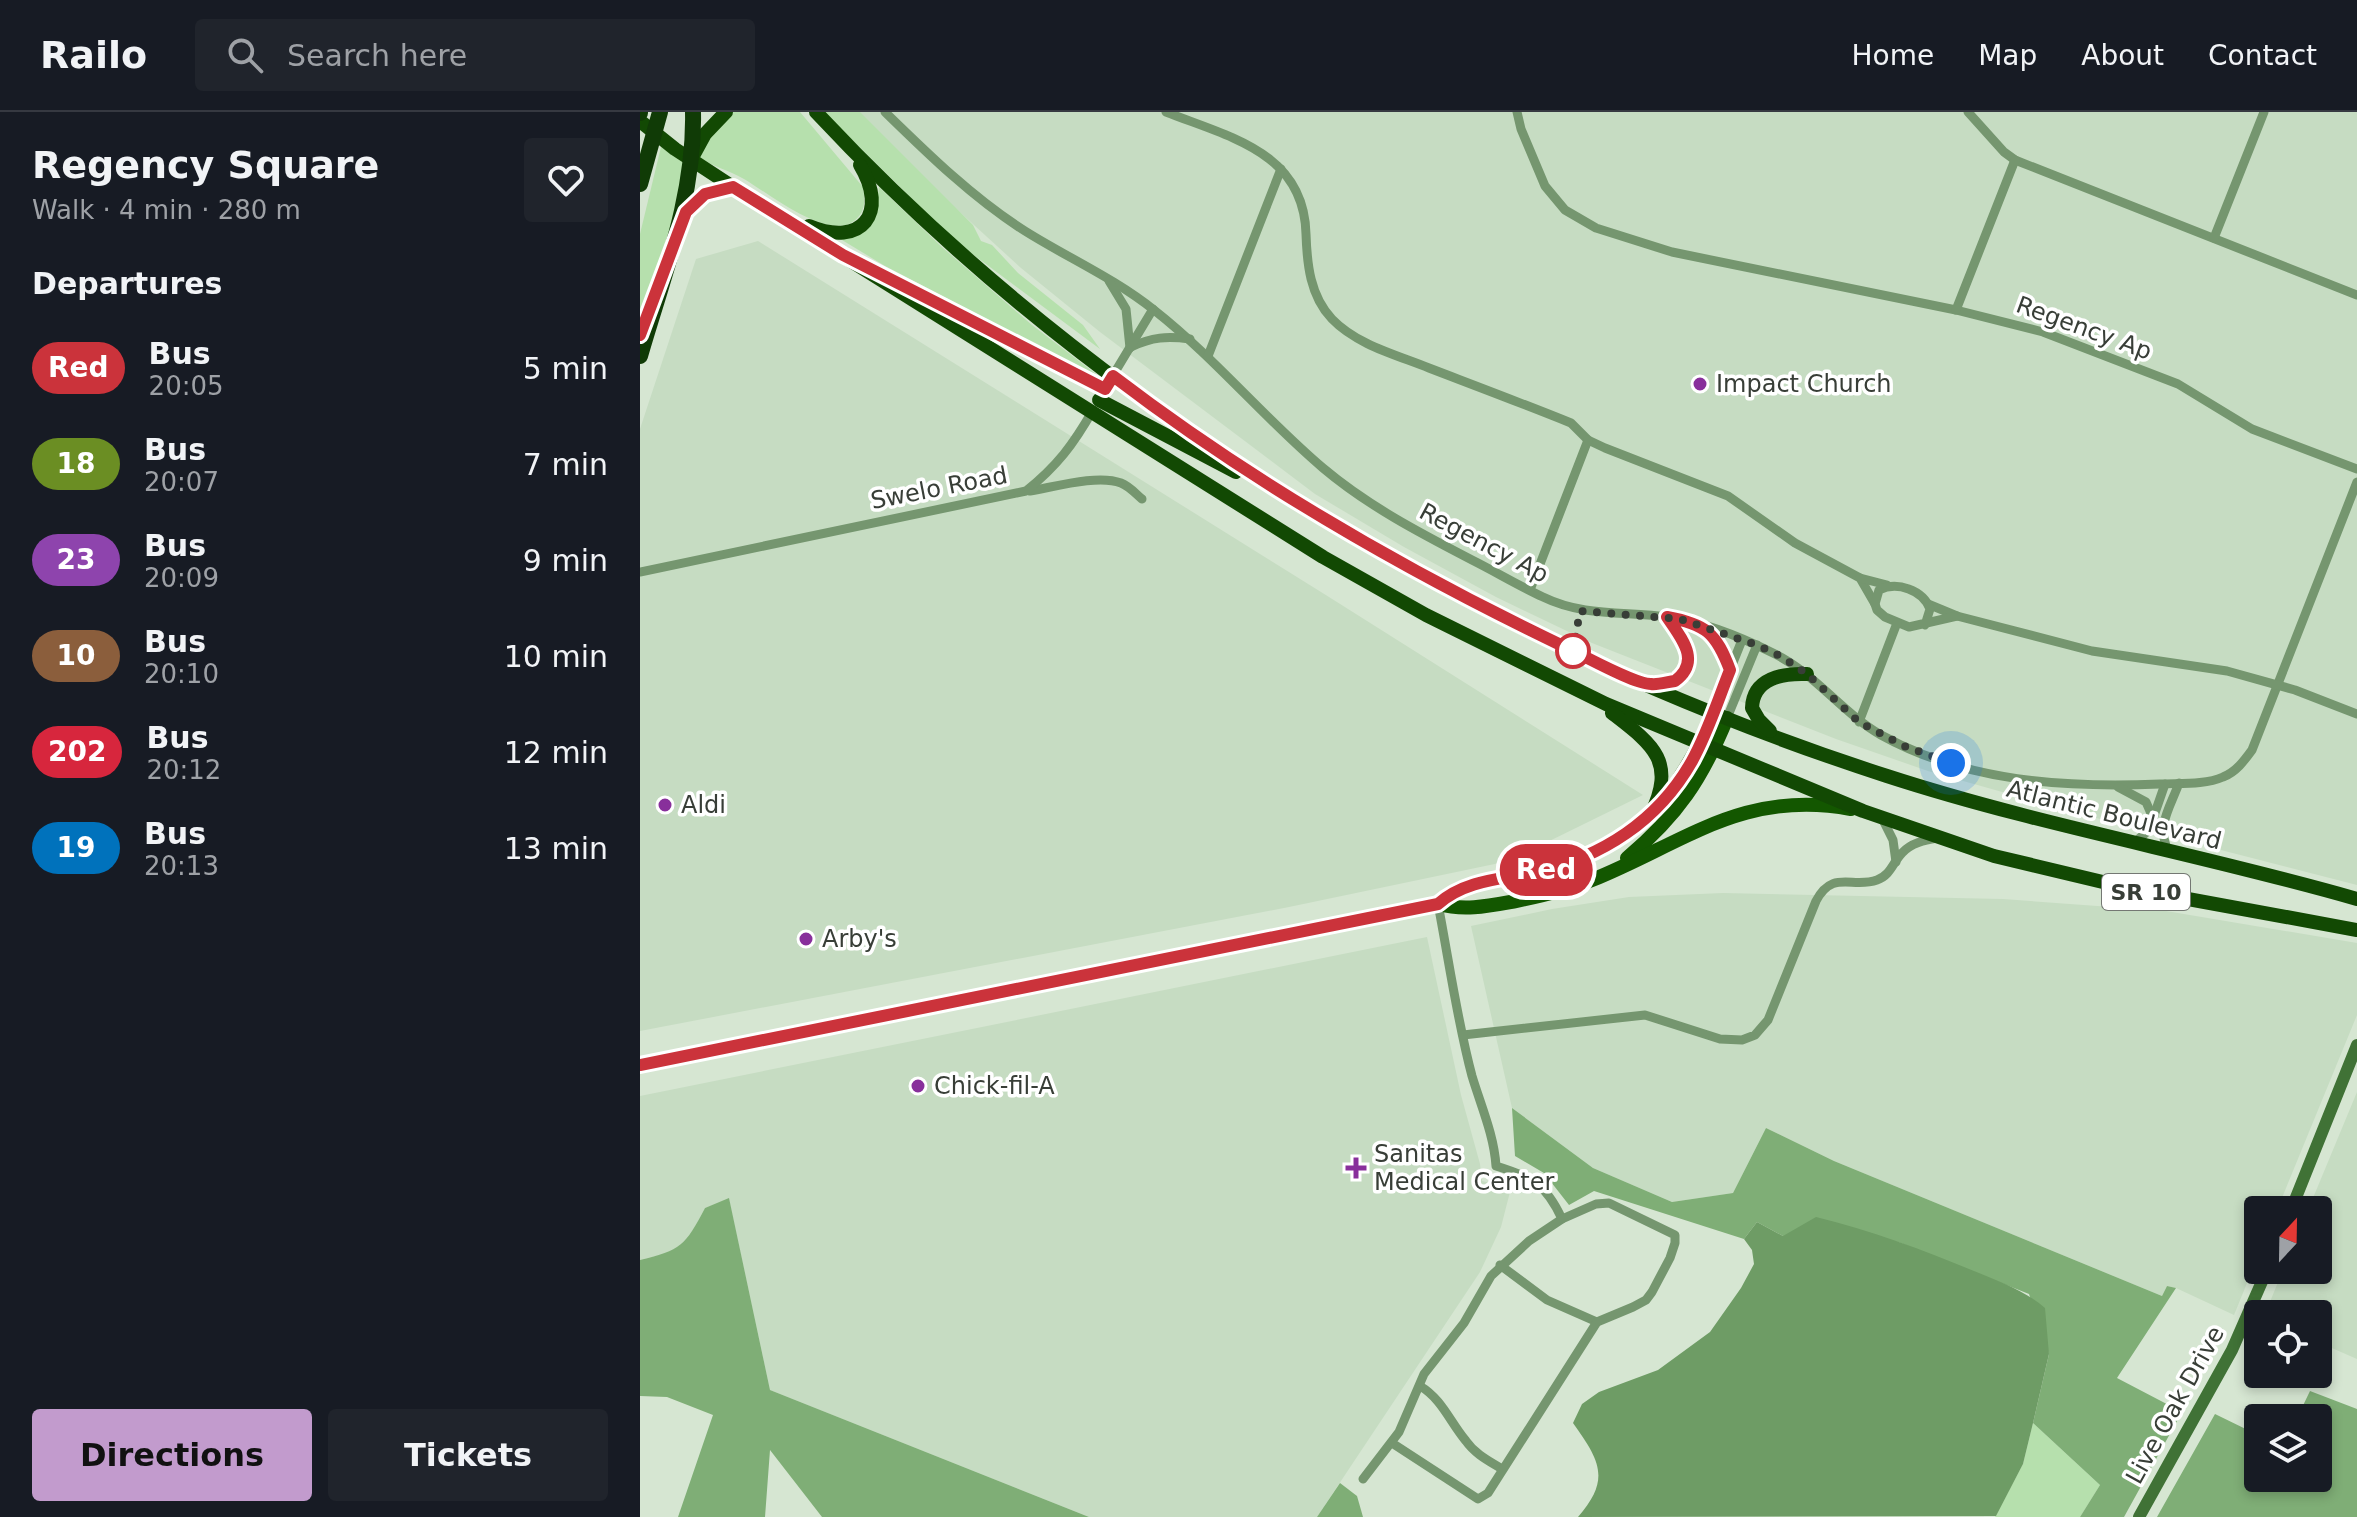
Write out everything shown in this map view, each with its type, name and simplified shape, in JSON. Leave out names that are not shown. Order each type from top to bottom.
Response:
[{"type":"highway","points":[[640,184],[660,112]]},
{"type":"highway","points":[[679,228],[692,160],[693,112]]},
{"type":"highway","points":[[692,160],[700,140],[726,112]]},
{"type":"highway","points":[[816,112],[923,221],[984,276],[1102,394],[1290,537],[1496,652],[1586,695],[1882,818]]},
{"type":"highway","points":[[640,121],[692,160],[843,255],[1332,522]]},
{"type":"highway","points":[[761,204],[821,231],[841,234],[855,230],[870,214],[873,196],[866,176],[846,144]]},
{"type":"highway","points":[[640,356],[686,212],[696,199],[716,189],[733,187]]},
{"type":"highway","points":[[843,255],[1102,394],[1203,441],[1332,522]]},
{"type":"highway","points":[[640,335],[659,289]]},
{"type":"highway","name":"Atlantic Boulevard","points":[[1332,522],[1488,609],[1648,685],[1776,737],[1925,788],[2133,844],[2357,899]]},
{"type":"highway","points":[[1648,685],[1675,681],[1687,668],[1689,657],[1686,644],[1667,617]]},
{"type":"highway","points":[[1776,737],[1752,708],[1758,688],[1782,675],[1807,674]]},
{"type":"highway","points":[[1586,695],[1641,736],[1659,758],[1663,780],[1651,814]]},
{"type":"highway","name":"SR 10","points":[[1882,818],[2013,861],[2090,880],[2357,930]]},
{"type":"main road","name":"SR 10","points":[[1438,904],[1453,892],[1470,885],[1547,869],[1585,857],[1620,839],[1651,814],[1707,747],[1720,715]]},
{"type":"main road","points":[[1604,875],[1676,810],[1694,786],[1707,747]]},
{"type":"main road","name":"SR 10","points":[[640,1064],[1438,904],[1475,908],[1558,891],[1604,875],[1697,829],[1754,810],[1788,806],[1833,807],[1882,818]]},
{"type":"main road","points":[[2297,1196],[2357,1045]]},
{"type":"main road","name":"Live Oak Drive","points":[[2139,1517],[2237,1342],[2261,1284]]},
{"type":"street","name":"Regency Ap","points":[[885,112],[1001,215],[1104,275],[1153,309],[1190,339],[1283,431],[1353,491],[1406,525],[1530,590],[1580,611],[1667,617],[1757,645],[1807,674],[1859,722],[1904,746],[1981,771],[2040,783],[2115,786],[2212,781],[2227,776],[2252,750],[2357,482]]},
{"type":"street","points":[[1166,112],[1256,148],[1281,169],[1295,188],[1305,215],[1307,263],[1314,290],[1323,308],[1343,329],[1376,348],[1571,423],[1588,440],[1728,496],[1795,543],[1860,578],[1907,588],[1924,598],[1929,616],[1925,625]]},
{"type":"street","name":"Regency Ap","points":[[1517,112],[1545,186],[1565,210],[1596,228],[1672,252],[1956,310],[2043,332],[2169,380],[2252,429],[2357,469]]},
{"type":"street","points":[[1968,112],[2015,160],[2357,295]]},
{"type":"street","points":[[2214,238],[2264,112]]},
{"type":"street","points":[[1956,310],[2015,160]]},
{"type":"street","points":[[1208,356],[1281,169]]},
{"type":"street","points":[[1104,275],[1126,309],[1130,348],[1150,338],[1167,336],[1190,339]]},
{"type":"street","name":"Swelo Road","points":[[640,572],[1026,491],[1051,471],[1073,446],[1153,309]]},
{"type":"street","points":[[1530,590],[1588,440]]},
{"type":"street","points":[[1026,491],[1101,480],[1118,481],[1142,499]]},
{"type":"street","points":[[1860,578],[1877,610],[1897,623],[1909,627],[1957,616]]},
{"type":"street","points":[[1875,604],[1879,590],[1887,585]]},
{"type":"street","points":[[1928,604],[1957,616],[2092,651],[2200,666],[2277,684],[2357,714]]},
{"type":"street","points":[[1859,722],[1897,623]]},
{"type":"street","points":[[1704,626],[1720,646],[1730,670]]},
{"type":"street","points":[[1720,715],[1730,670],[1742,640]]},
{"type":"street","points":[[1720,715],[1757,645]]},
{"type":"street","points":[[2169,852],[2162,840],[2161,829],[2179,783]]},
{"type":"street","points":[[2133,844],[2149,830],[2165,784]]},
{"type":"street","points":[[2115,786],[2146,802],[2153,818]]},
{"type":"street","points":[[1882,818],[1895,845],[1896,862]]},
{"type":"street","points":[[1463,1035],[1645,1015],[1720,1039],[1749,1039],[1768,1020],[1820,893],[1838,882],[1878,880],[1889,873],[1912,846],[1938,838]]},
{"type":"street","points":[[1438,904],[1472,1076],[1491,1132],[1496,1166],[1535,1181],[1547,1191],[1562,1219]]},
{"type":"street","points":[[1363,1479],[1392,1443],[1424,1374],[1464,1323],[1500,1265],[1562,1219],[1596,1204],[1609,1203],[1675,1235],[1670,1258],[1646,1300],[1597,1322],[1488,1493],[1478,1499],[1392,1443]]},
{"type":"street","points":[[1500,1265],[1547,1300],[1597,1322]]},
{"type":"street","points":[[1420,1386],[1431,1392],[1478,1455],[1502,1469]]},
{"type":"shaded area","points":[[731,112],[800,112],[863,187],[864,206],[858,218],[843,226],[814,220],[699,157],[700,149]]},
{"type":"shaded area","points":[[824,112],[860,112],[973,225],[981,241],[992,245],[1018,273],[1083,325],[1100,349],[955,241]]},
{"type":"shaded area","points":[[859,112],[2357,112],[2357,885],[1928,771],[1836,739],[1592,643],[1496,597],[1315,494],[1100,332],[1021,268],[927,182]]},
{"type":"shaded area","points":[[661,147],[685,164],[667,245],[640,317],[640,234]]},
{"type":"shaded area","points":[[879,187],[943,248],[1032,325],[1096,374],[885,266],[842,240],[875,216]]},
{"type":"shaded area","points":[[758,241],[1643,795],[1509,861],[1289,907],[640,1031],[640,429],[696,259]]},
{"type":"shaded area","points":[[1723,893],[2003,899],[2166,911],[2357,943],[2357,1015],[2283,1196],[2244,1196],[2244,1284],[2247,1284],[2234,1315],[2176,1288],[2167,1286],[2162,1296],[1834,1161],[1766,1128],[1733,1193],[1672,1202],[1593,1168],[1512,1108],[1471,926],[1629,897]]},
{"type":"shaded area","points":[[1427,937],[1482,1181],[1511,1188],[1501,1227],[1480,1272],[1317,1517],[1089,1517],[770,1390],[729,1199],[705,1208],[690,1236],[672,1252],[640,1260],[640,1096]]},
{"type":"shaded area","points":[[2357,1092],[2357,1359],[2332,1348],[2332,1300],[2271,1300],[2277,1284],[2332,1284],[2332,1196],[2314,1196]]},
{"type":"shaded area","points":[[1512,1108],[1593,1168],[1672,1202],[1733,1193],[1766,1128],[1834,1161],[2162,1296],[2167,1286],[2176,1288],[2117,1378],[2182,1412],[2124,1517],[2080,1517],[2100,1485],[2033,1423],[2049,1354],[2029,1294],[1898,1242],[1783,1236],[1757,1222],[1744,1239],[1594,1191],[1569,1205],[1544,1173],[1515,1156]]},
{"type":"shaded area","points":[[729,1198],[770,1390],[1089,1517],[822,1517],[770,1450],[765,1517],[678,1517],[713,1415],[667,1397],[640,1396],[640,1260],[673,1249],[686,1239],[705,1208]]},
{"type":"shaded area","points":[[1816,1217],[1876,1234],[1955,1263],[2029,1296],[2045,1308],[2049,1354],[2033,1423],[2023,1464],[1996,1516],[1578,1517],[1595,1492],[1598,1481],[1595,1459],[1573,1423],[1582,1404],[1599,1392],[1658,1370],[1710,1332],[1754,1264],[1752,1250],[1744,1239],[1757,1222],[1783,1236]]},
{"type":"shaded area","points":[[2310,1391],[2357,1409],[2357,1517],[2157,1517],[2215,1414],[2244,1428],[2244,1492],[2332,1492],[2332,1404],[2304,1404]]},
{"type":"shaded area","points":[[2033,1423],[2100,1485],[2080,1517],[1995,1517],[2023,1464]]},
{"type":"shaded area","points":[[1340,1483],[1357,1496],[1363,1517],[1317,1517]]},
{"type":"bus line","name":"Red","points":[[640,335],[686,212],[696,199],[705,194],[733,187],[843,255],[1105,389],[1113,376],[1193,434],[1332,522],[1470,600],[1558,644],[1648,685],[1675,681],[1687,668],[1689,657],[1686,644],[1667,617],[1704,626],[1720,646],[1730,670],[1693,758],[1665,799],[1628,833],[1576,861],[1470,885],[1453,892],[1438,904],[640,1065]]},
{"type":"place","name":"Impact Church","points":[[1700,384]]},
{"type":"place","name":"Aldi","points":[[665,805]]},
{"type":"place","name":"Arby's","points":[[806,939]]},
{"type":"place","name":"Chick-fil-A","points":[[918,1086]]},
{"type":"place","name":"Sanitas Medical Center","points":[[1356,1168]]},
{"type":"route","points":[[1573,651],[1580,611],[1667,617],[1704,626],[1782,657],[1807,674],[1859,722],[1904,746],[1951,763]]}]
